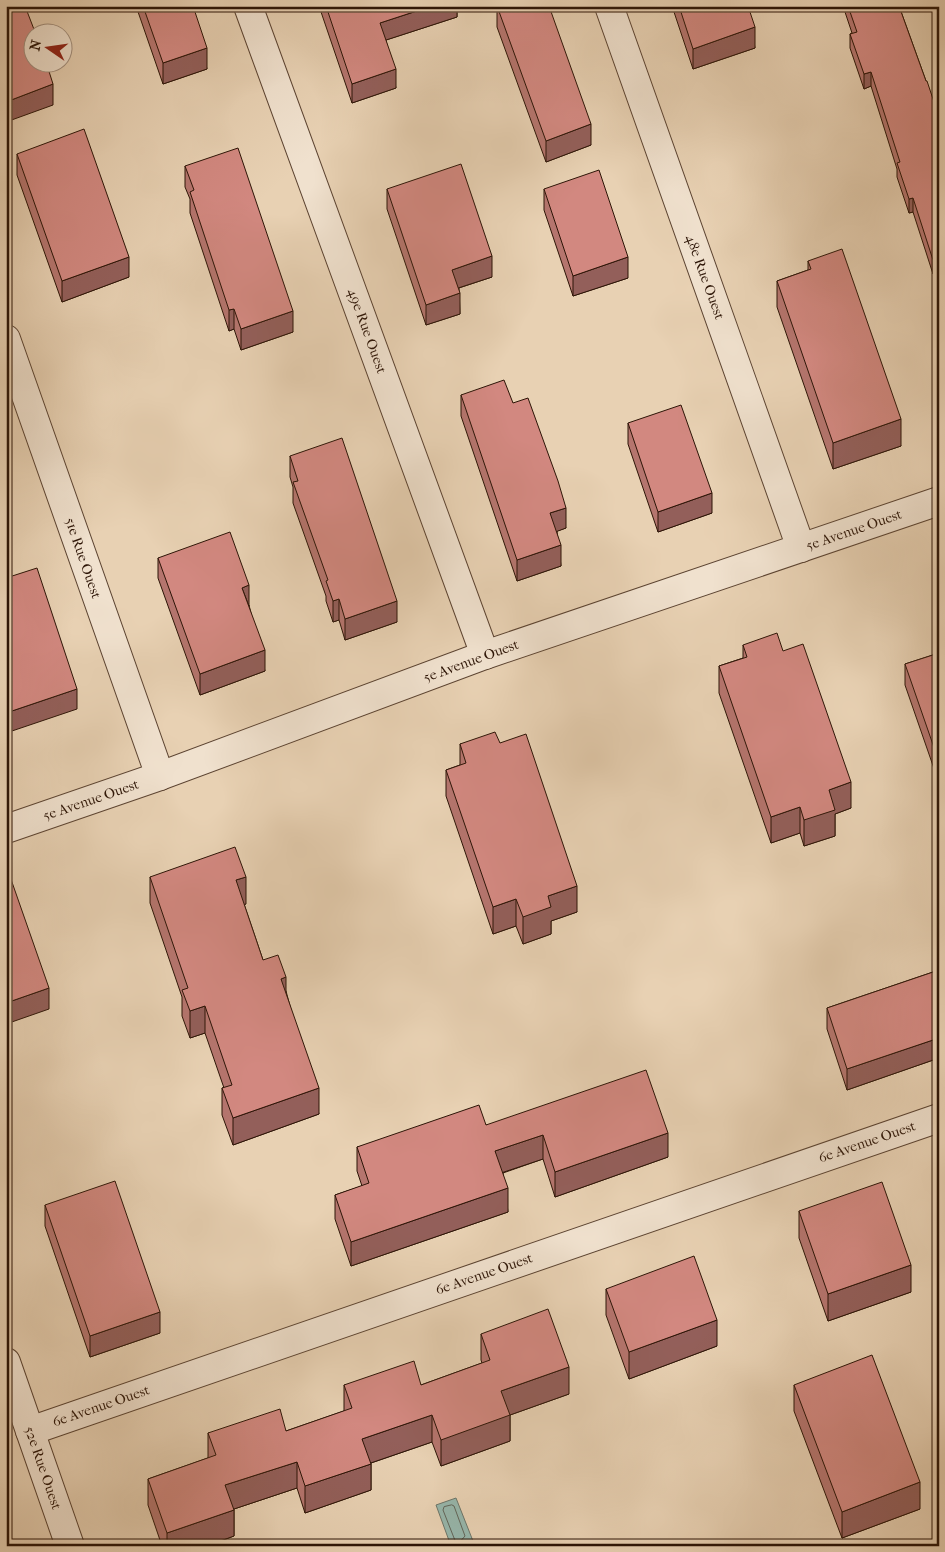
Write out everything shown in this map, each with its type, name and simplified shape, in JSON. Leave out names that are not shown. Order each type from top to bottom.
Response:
[{"type":"street","name":"49e Rue Ouest","points":[[248,6],[485,655]]},
{"type":"street","name":"48e Rue Ouest","points":[[609,6],[801,548]]},
{"type":"street","name":"51e Rue Ouest","points":[[6,339],[160,776]]},
{"type":"street","name":"5e Avenue Ouest","points":[[6,829],[160,776],[485,655],[939,501]]},
{"type":"street","name":"6e Avenue Ouest","points":[[30,1431],[939,1118]]},
{"type":"street","name":"52e Rue Ouest","points":[[6,1362],[70,1546]]},
{"type":"water","points":[[456,1498],[473,1541],[460,1546],[451,1546],[436,1505]]},
{"type":"building","points":[[6,6],[25,6],[31,22],[22,22],[22,72],[49,72],[53,84],[6,102]]},
{"type":"building","points":[[143,6],[193,6],[207,48],[163,63]]},
{"type":"building","points":[[326,6],[432,6],[380,23],[396,69],[352,84]]},
{"type":"building","points":[[497,6],[549,6],[591,124],[546,141]]},
{"type":"building","points":[[679,6],[748,6],[755,27],[693,49]]},
{"type":"building","points":[[848,6],[899,6],[927,81],[939,117],[939,258],[933,260],[913,198],[909,199],[897,163],[900,162],[871,72],[864,74],[850,34],[857,32]]},
{"type":"building","points":[[84,129],[129,257],[62,281],[17,154]]},
{"type":"building","points":[[238,148],[293,311],[241,329],[234,309],[229,310],[190,192],[194,190],[185,166]]},
{"type":"building","points":[[461,164],[492,256],[452,270],[460,293],[426,305],[387,189]]},
{"type":"building","points":[[599,170],[628,257],[573,276],[544,189]]},
{"type":"building","points":[[842,249],[901,419],[833,443],[777,281],[811,269],[808,261]]},
{"type":"building","points":[[504,380],[513,403],[528,398],[566,508],[550,513],[561,545],[517,560],[461,395]]},
{"type":"building","points":[[681,405],[712,493],[658,512],[628,423]]},
{"type":"building","points":[[342,438],[397,601],[345,619],[339,599],[333,601],[326,581],[328,580],[293,482],[298,481],[290,456]]},
{"type":"building","points":[[230,532],[249,585],[242,588],[265,650],[200,674],[158,558]]},
{"type":"building","points":[[37,568],[77,689],[6,713],[6,578]]},
{"type":"building","points":[[777,633],[783,651],[803,644],[851,782],[829,790],[835,810],[804,820],[800,807],[771,817],[719,666],[747,657],[743,645]]},
{"type":"building","points":[[939,653],[939,762],[905,664]]},
{"type":"building","points":[[495,732],[500,743],[526,734],[577,886],[548,896],[551,907],[523,917],[516,899],[493,907],[446,770],[466,763],[460,744]]},
{"type":"building","points":[[235,847],[246,877],[236,880],[263,960],[278,955],[286,977],[281,979],[319,1088],[233,1118],[222,1088],[232,1085],[205,1006],[190,1011],[182,990],[188,988],[150,877]]},
{"type":"building","points":[[6,865],[49,988],[6,1003]]},
{"type":"building","points":[[939,970],[939,1038],[847,1069],[827,1008]]},
{"type":"building","points":[[646,1070],[668,1133],[555,1172],[543,1135],[495,1151],[508,1188],[351,1242],[335,1195],[369,1183],[357,1147],[479,1105],[486,1125]]},
{"type":"building","points":[[115,1181],[160,1312],[90,1336],[45,1205]]},
{"type":"building","points":[[882,1182],[911,1265],[828,1294],[799,1211]]},
{"type":"building","points":[[694,1256],[717,1320],[629,1352],[606,1289]]},
{"type":"building","points":[[548,1309],[569,1367],[501,1391],[510,1415],[441,1440],[432,1415],[362,1439],[371,1464],[305,1486],[297,1462],[225,1485],[234,1510],[167,1533],[148,1479],[216,1455],[208,1433],[280,1409],[286,1431],[352,1408],[344,1385],[414,1361],[421,1385],[490,1360],[481,1334]]},
{"type":"building","points":[[872,1355],[920,1482],[842,1512],[794,1385]]}]
